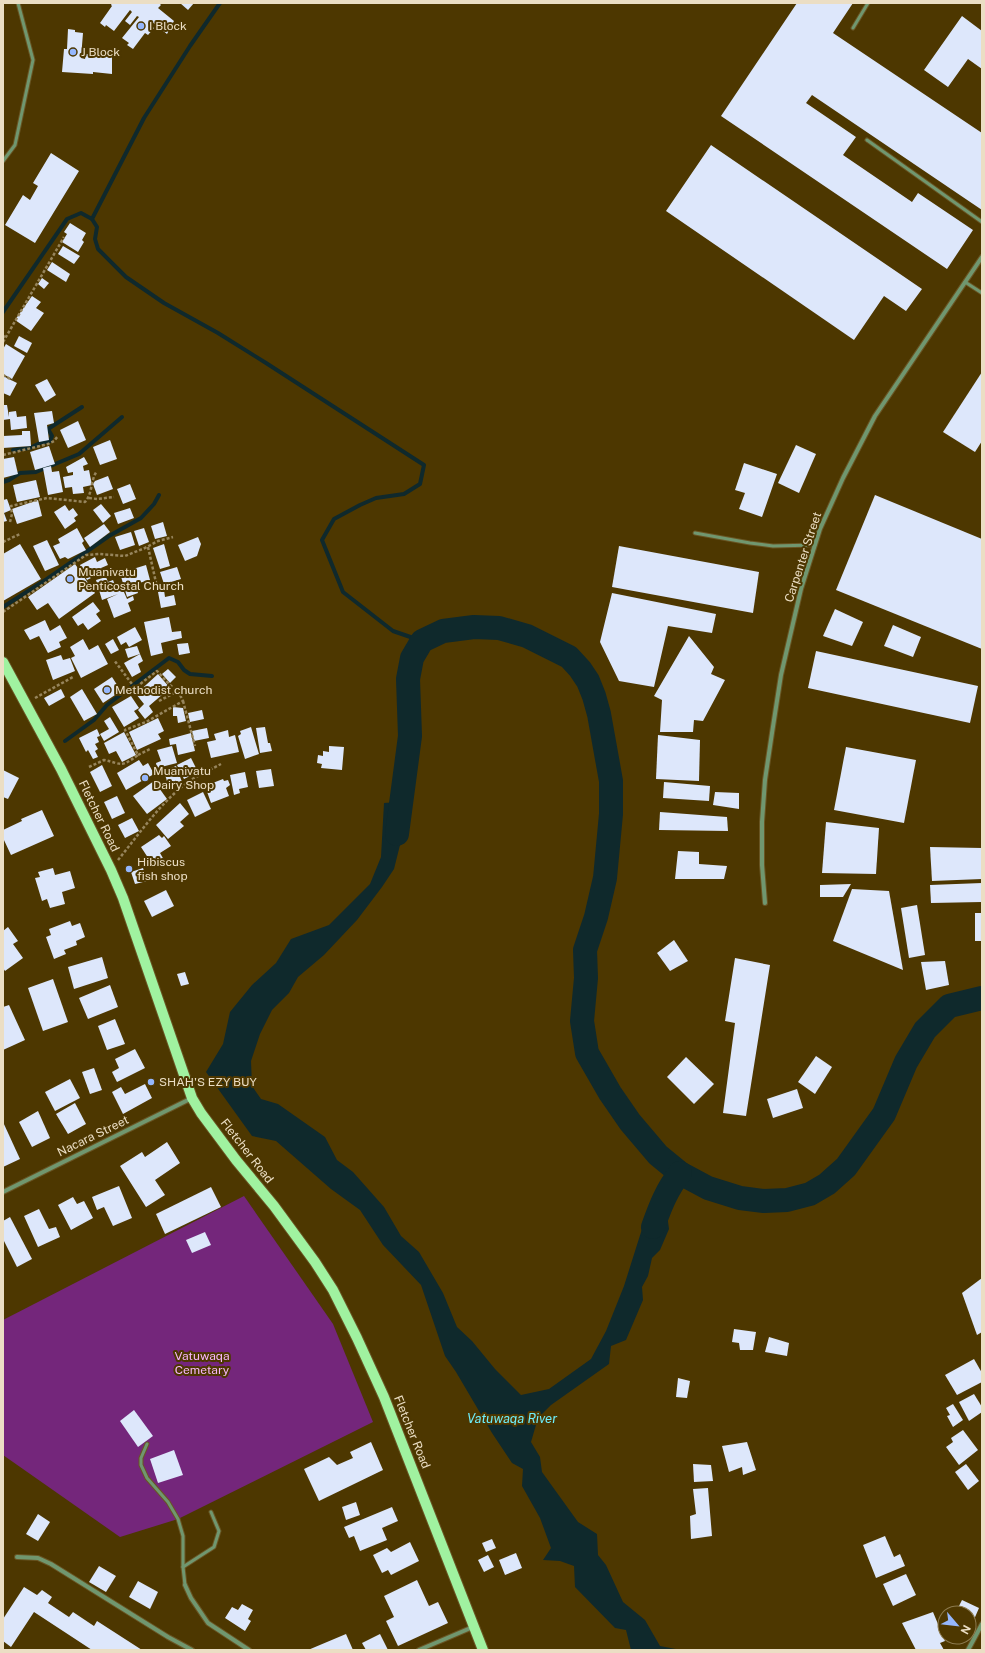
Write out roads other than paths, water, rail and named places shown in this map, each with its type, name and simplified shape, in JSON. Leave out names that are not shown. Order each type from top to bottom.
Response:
[{"type":"main road","name":"Fletcher Road","points":[[3,662],[61,769],[111,870],[123,898],[192,1098],[201,1113],[227,1148],[274,1206],[315,1262],[333,1290],[357,1338],[384,1397],[483,1650]]},
{"type":"street","name":"Carpenter Street","points":[[765,903],[762,865],[762,830],[765,780],[781,675],[801,589],[820,530],[843,478],[875,416],[982,257]]},
{"type":"street","name":"Nacara Street","points":[[3,1192],[192,1098]]},
{"type":"street","points":[[17,1557],[38,1558],[51,1564],[168,1637],[192,1650]]},
{"type":"street","points":[[185,1585],[191,1598],[208,1623],[249,1650]]},
{"type":"street","points":[[968,1650],[982,1624]]},
{"type":"street","points":[[419,1650],[474,1627]]},
{"type":"lane","points":[[3,161],[15,145],[34,60],[18,3]]},
{"type":"lane","points":[[853,28],[868,3]]},
{"type":"lane","points":[[867,140],[982,222]]},
{"type":"lane","points":[[965,282],[982,292]]},
{"type":"lane","points":[[695,533],[773,546],[816,544]]},
{"type":"lane","points":[[147,1444],[141,1458],[141,1465],[147,1478],[168,1502],[178,1520],[183,1536],[183,1568],[185,1585]]},
{"type":"lane","points":[[183,1568],[214,1547],[219,1531],[211,1512]]},
{"type":"water","name":"Vatuwaqa River","points":[[411,801],[394,869],[357,920],[324,955],[298,977],[289,993],[272,1010],[260,1034],[251,1061],[252,1086],[261,1099],[278,1104],[325,1137],[337,1160],[353,1172],[384,1207],[401,1236],[419,1252],[443,1293],[457,1327],[472,1341],[495,1369],[521,1395],[549,1389],[591,1359],[606,1331],[624,1286],[642,1229],[658,1195],[673,1199],[667,1214],[669,1229],[660,1250],[652,1258],[648,1276],[642,1287],[643,1300],[626,1340],[611,1346],[609,1364],[551,1405],[538,1418],[531,1442],[540,1457],[542,1472],[578,1522],[597,1534],[598,1555],[606,1565],[623,1602],[645,1620],[660,1646],[681,1650],[631,1650],[626,1630],[615,1628],[575,1587],[574,1566],[560,1561],[543,1560],[551,1548],[540,1518],[522,1486],[523,1469],[512,1463],[445,1356],[421,1285],[383,1245],[360,1210],[331,1189],[276,1141],[252,1136],[206,1072],[223,1044],[230,1012],[252,985],[276,963],[291,939],[329,925],[370,884],[381,857],[384,803]]},
{"type":"waterway","points":[[220,3],[190,46],[144,118],[92,219],[97,227],[95,239],[98,249],[126,277],[164,303],[218,333],[424,465],[420,484],[404,494],[376,498],[334,519],[322,540],[343,592],[393,631],[422,641]]},
{"type":"waterway","points":[[3,312],[67,219],[81,213],[92,219]]},
{"type":"waterway","points":[[13,450],[30,448],[40,443],[50,441],[52,436],[48,429],[82,407]]},
{"type":"waterway","points":[[3,482],[20,473],[36,472],[79,454],[122,417]]},
{"type":"waterway","points":[[3,607],[47,579],[109,536],[141,518],[154,504],[159,495]]},
{"type":"waterway","points":[[397,834],[410,736],[408,679],[412,658],[422,641],[443,631],[474,627],[499,628],[527,636],[569,657],[588,681],[594,696],[599,714],[611,781],[611,814],[605,878],[596,917],[585,950],[586,978],[582,1021],[587,1053],[610,1093],[630,1122],[658,1155],[680,1173],[708,1188],[740,1198],[764,1201],[787,1200],[810,1194],[827,1184],[846,1167],[884,1114],[906,1062],[925,1030],[949,1006],[982,998]]},
{"type":"waterway","points":[[65,741],[94,720],[107,705],[169,658],[178,662],[184,670],[190,674],[212,676]]},
{"type":"waterway","points":[[653,1227],[664,1198],[680,1173]]},
{"type":"place","name":"I Block","points":[[141,26]]},
{"type":"place","name":"J Block","points":[[73,52]]},
{"type":"place","name":"Muanivatu Penticostal Church","points":[[70,579]]},
{"type":"place","name":"Methodist church","points":[[107,690]]},
{"type":"place","name":"Muanivatu Dairy Shop","points":[[145,778]]},
{"type":"place","name":"Hibiscus fish shop","points":[[129,869]]},
{"type":"place","name":"SHAH'S EZY BUY","points":[[151,1082]]},
{"type":"park label","name":"Vatuwaqa Cemetary","points":[[202,1363]]}]
